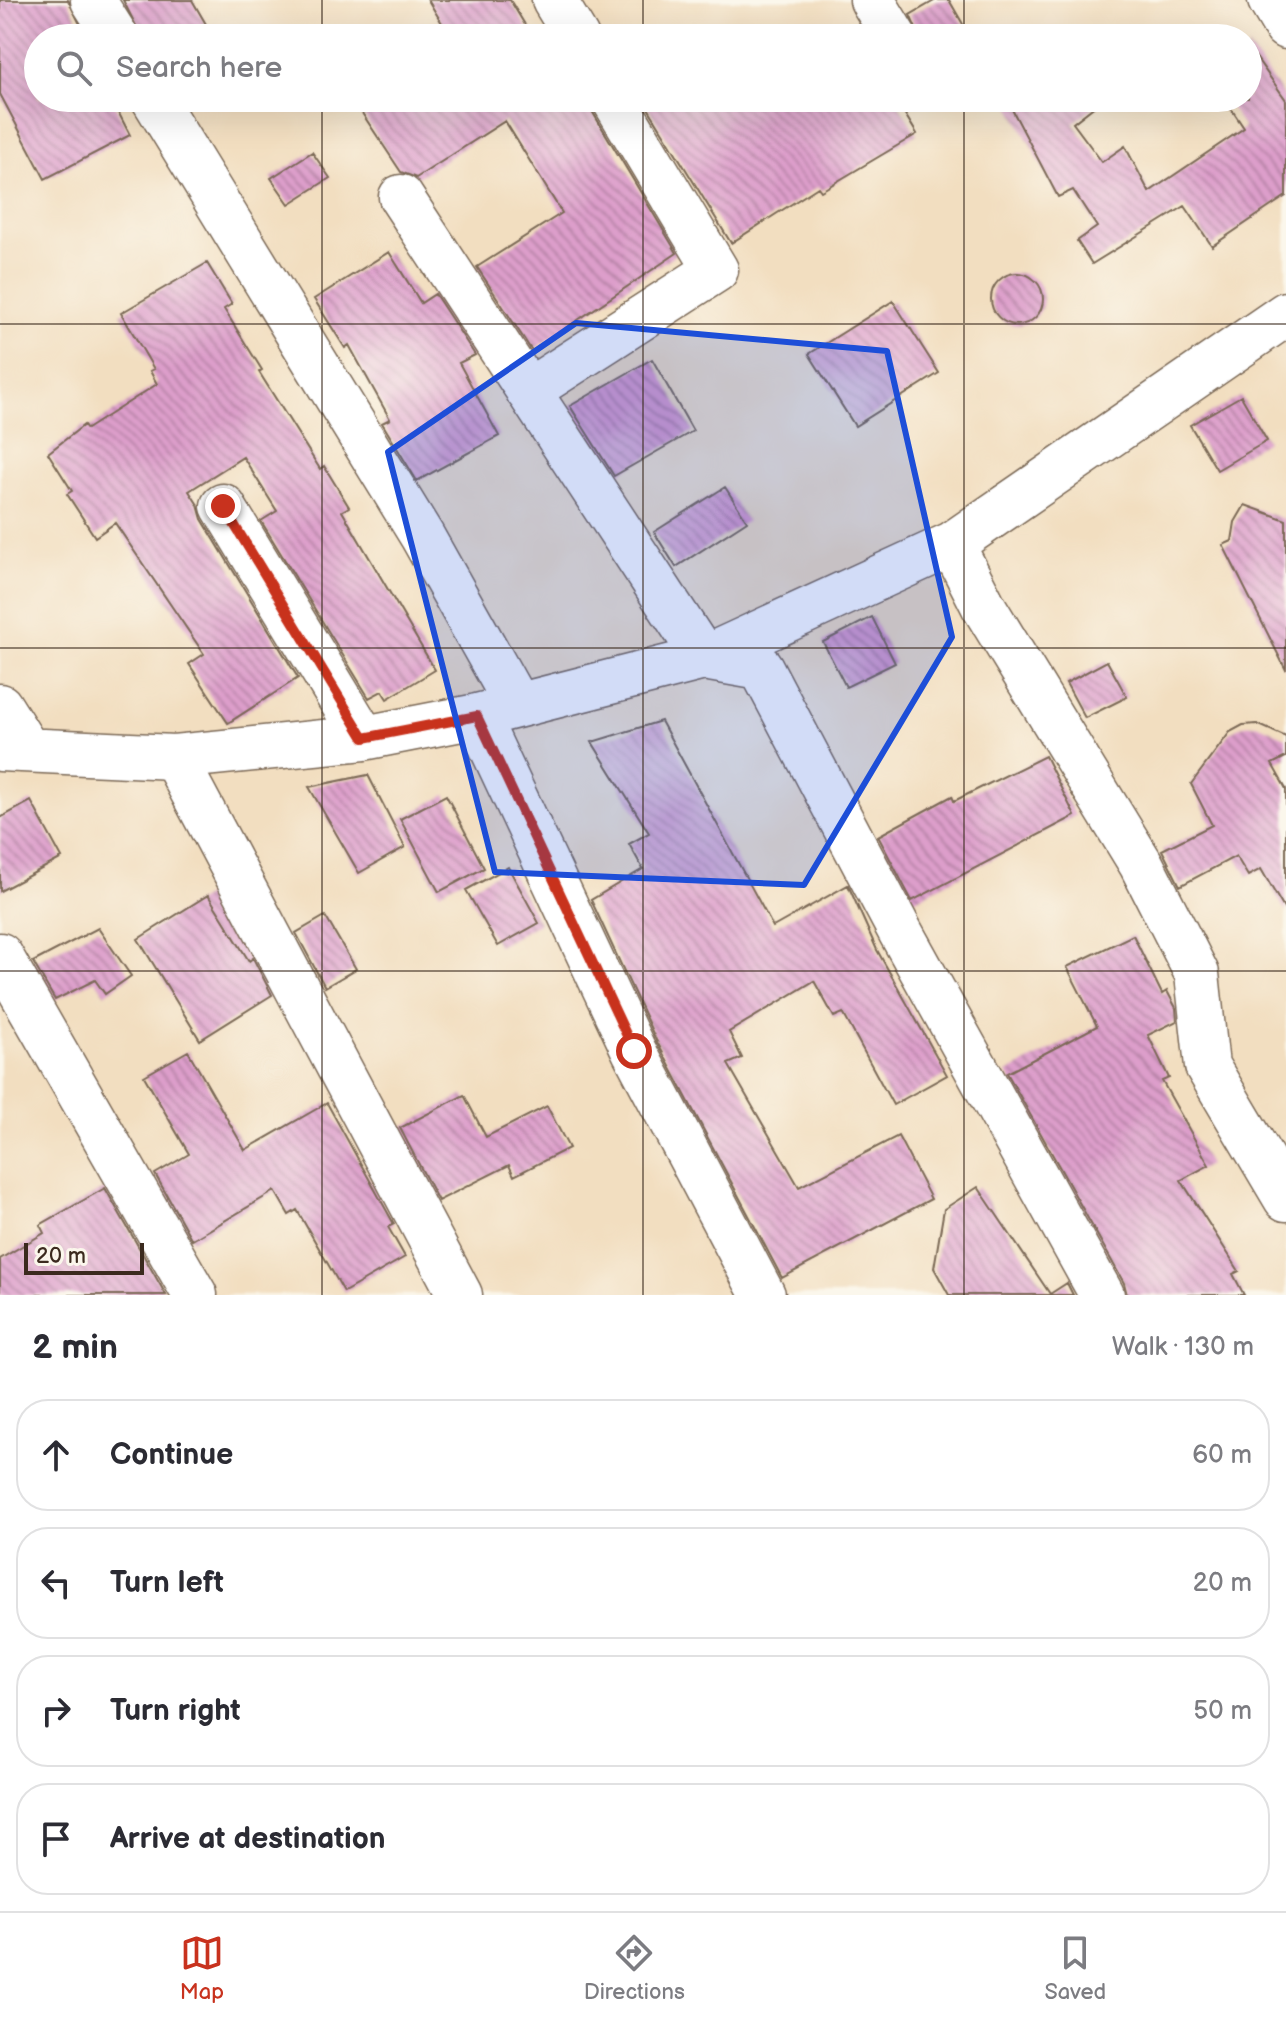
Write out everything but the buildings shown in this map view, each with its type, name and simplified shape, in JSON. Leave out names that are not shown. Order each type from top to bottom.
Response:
[{"type":"street","points":[[93,0],[108,24]]},
{"type":"street","points":[[554,0],[569,24]]},
{"type":"street","points":[[872,0],[887,24]]},
{"type":"street","points":[[1270,0],[1286,27]]},
{"type":"street","points":[[162,112],[422,536],[497,710],[634,1051],[763,1295]]},
{"type":"street","points":[[528,391],[716,270],[621,112]]},
{"type":"street","points":[[401,197],[704,658],[761,668],[901,933],[1102,1295]]},
{"type":"street","points":[[0,706],[13,749],[174,757],[364,738],[497,710],[704,658],[952,544],[1286,314]]},
{"type":"street","points":[[223,506],[364,738]]},
{"type":"street","points":[[952,544],[984,607],[1141,864],[1190,960],[1197,974],[1207,1066],[1286,1199]]},
{"type":"street","points":[[174,757],[460,1295]]},
{"type":"street","points":[[0,955],[195,1295]]},
{"type":"highlighted area","points":[[576,323],[887,351],[952,637],[804,885],[495,872],[388,452]]},
{"type":"route","points":[[223,506],[364,738],[477,716],[634,1051]]}]
